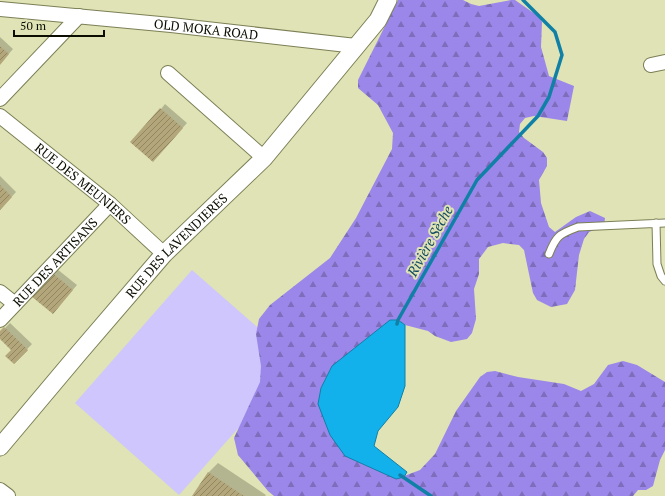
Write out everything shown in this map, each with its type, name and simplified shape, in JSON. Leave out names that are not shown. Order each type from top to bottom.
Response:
[{"type":"street","points":[[356,46],[378,20],[388,0]]},
{"type":"street","name":"OLD MOKA ROAD","points":[[0,9],[179,26],[356,46]]},
{"type":"street","points":[[0,99],[79,16]]},
{"type":"street","name":"RUE DES LAVENDIERES","points":[[0,447],[78,353],[164,254],[264,158],[356,46]]},
{"type":"street","points":[[651,65],[665,62]]},
{"type":"street","points":[[168,73],[264,158]]},
{"type":"street","name":"RUE DES MEUNIERS","points":[[0,116],[110,204],[164,254]]},
{"type":"street","name":"RUE DES ARTISANS","points":[[0,320],[110,204]]},
{"type":"street","points":[[0,292],[15,304]]},
{"type":"street","points":[[0,490],[8,496]]},
{"type":"lane","points":[[656,223],[657,264],[661,276],[665,281]]},
{"type":"lane","points":[[549,254],[558,237],[578,227],[665,223]]},
{"type":"shaded area","points":[[192,270],[297,362],[179,495],[75,403]]},
{"type":"green space","points":[[398,0],[463,0],[479,6],[515,0],[538,16],[542,22],[541,47],[549,76],[574,86],[567,121],[534,116],[525,118],[520,124],[519,132],[524,138],[543,152],[547,158],[547,166],[539,180],[541,203],[549,227],[555,232],[576,217],[590,211],[605,218],[604,226],[589,232],[584,239],[579,255],[575,290],[567,304],[551,307],[537,300],[533,293],[524,250],[519,245],[503,243],[488,247],[479,259],[479,274],[474,289],[476,319],[472,333],[467,339],[451,342],[435,336],[428,331],[405,325],[398,320],[321,388],[396,479],[420,470],[435,454],[456,411],[480,377],[487,372],[495,371],[518,377],[564,384],[581,391],[594,384],[608,365],[623,361],[637,365],[665,382],[665,450],[660,460],[653,486],[646,490],[638,490],[633,496],[274,496],[268,491],[238,455],[234,438],[260,382],[261,366],[256,334],[259,319],[270,305],[330,258],[356,218],[392,149],[393,133],[378,105],[358,88],[358,80]]},
{"type":"water","points":[[390,320],[398,320],[405,325],[405,386],[398,407],[378,431],[374,446],[407,472],[404,477],[396,479],[345,456],[330,435],[318,404],[321,388],[332,366]]},
{"type":"building","points":[[0,46],[9,54],[0,65]]},
{"type":"building","points":[[160,108],[183,128],[153,162],[130,142]]},
{"type":"building","points":[[0,185],[12,197],[0,210]]},
{"type":"building","points":[[51,272],[73,290],[53,314],[31,296]]},
{"type":"building","points":[[4,327],[28,350],[14,364],[5,356],[11,350],[0,339],[0,331]]},
{"type":"building","points":[[208,472],[244,496],[192,496]]},
{"type":"waterway","name":"Rivière Sèche","points":[[397,324],[477,180],[538,116],[549,97],[562,55],[555,32],[523,0]]},
{"type":"waterway","name":"Rivière Sèche","points":[[400,475],[431,496]]}]
